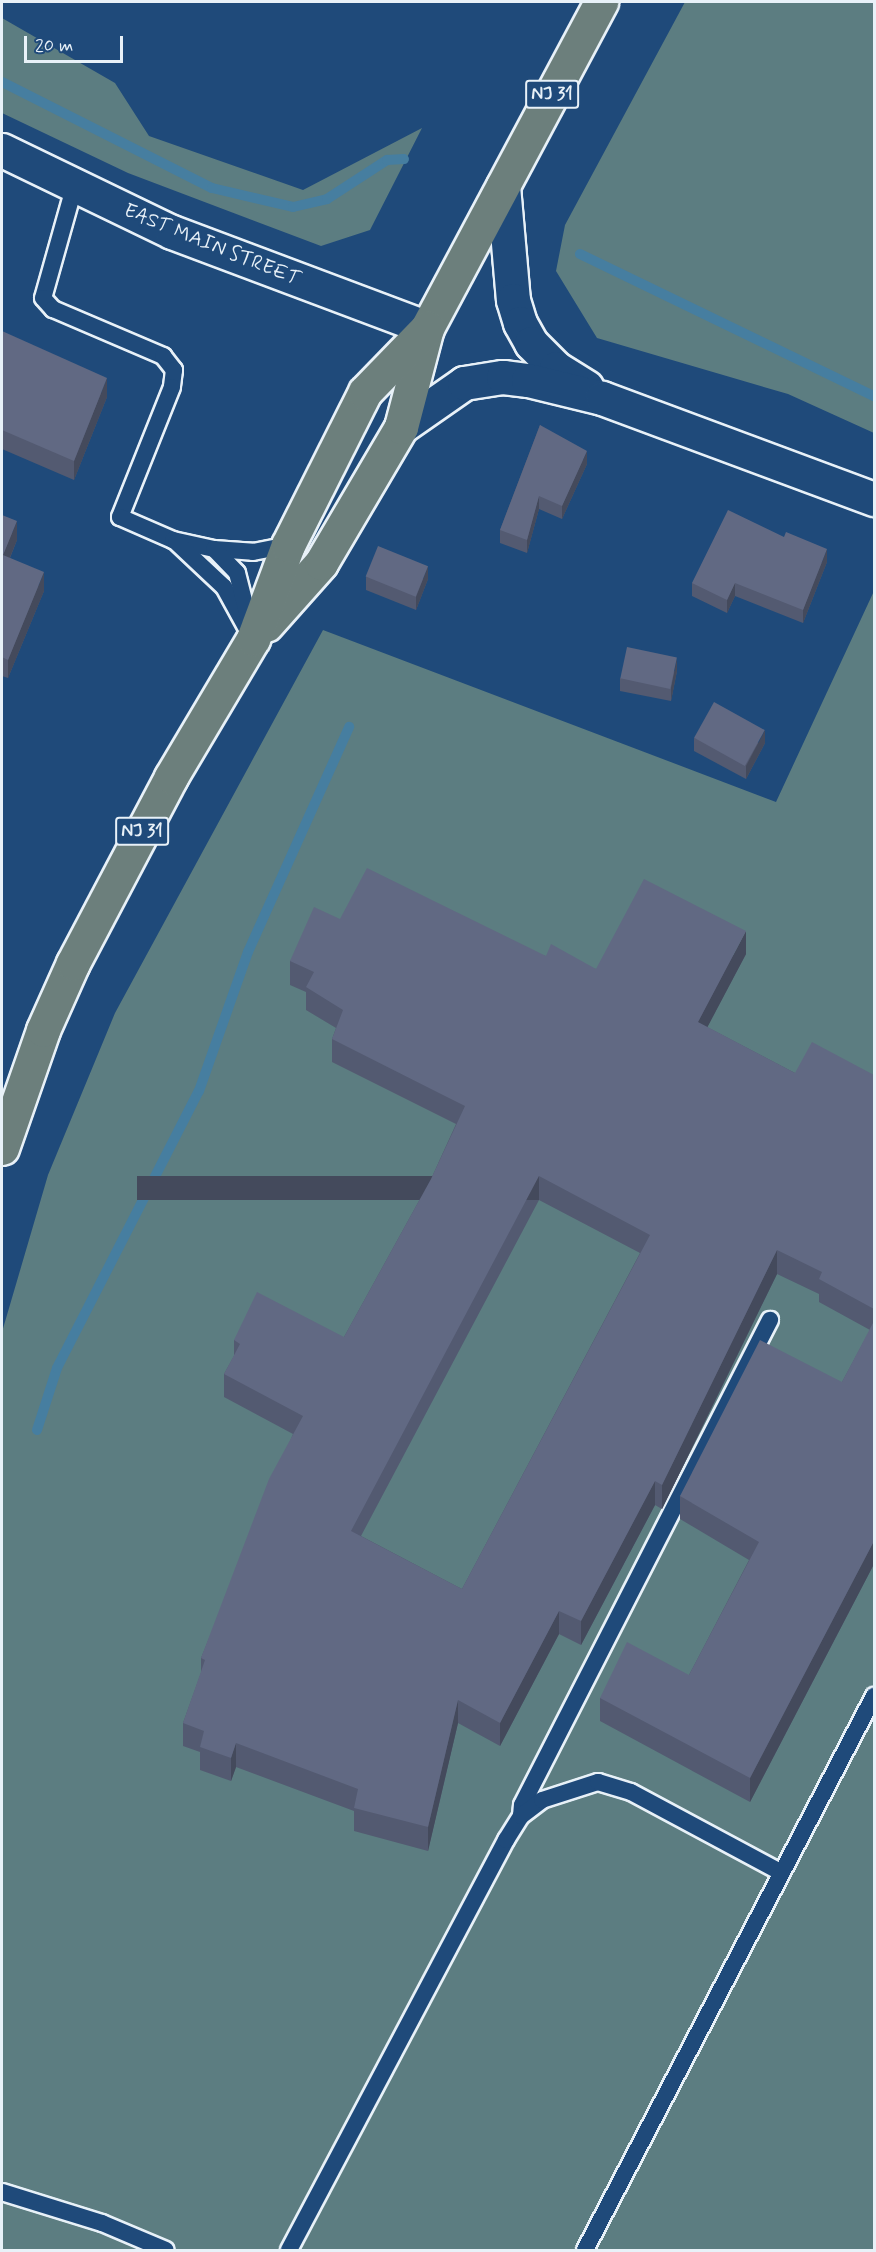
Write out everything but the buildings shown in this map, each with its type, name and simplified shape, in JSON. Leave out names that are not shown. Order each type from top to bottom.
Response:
[{"type":"highway","name":"NJ 31","points":[[253,639],[321,563],[401,427],[427,328],[601,2]]},
{"type":"highway","name":"NJ 31","points":[[2,1148],[43,1030],[73,963],[171,777],[253,639],[288,544],[365,392],[427,328]]},
{"type":"street","name":"EAST MAIN STREET","points":[[2,150],[74,188],[251,263],[427,328]]},
{"type":"street","points":[[503,186],[513,300],[519,323],[531,343],[556,368],[602,398]]},
{"type":"street","points":[[401,427],[464,383],[482,378],[528,380],[602,398],[874,499]]},
{"type":"lane","points":[[74,188],[45,280],[43,298],[53,309],[170,361],[174,370],[172,387],[120,517],[173,540],[214,549],[253,552],[288,544]]},
{"type":"lane","points":[[173,540],[224,587],[253,639]]},
{"type":"lane","points":[[214,549],[237,573],[253,639]]},
{"type":"lane","points":[[290,2250],[521,1816],[522,1805],[770,1320]]},
{"type":"lane","points":[[585,2250],[874,1696]]},
{"type":"lane","points":[[521,1816],[542,1800],[598,1782],[631,1792],[782,1873]]},
{"type":"lane","points":[[2,2192],[102,2223],[166,2250]]},
{"type":"green space","points":[[685,2],[874,2],[874,433],[788,394],[597,338],[556,271],[565,225]]},
{"type":"green space","points":[[2,18],[115,83],[149,136],[303,190],[422,128],[370,230],[321,246],[128,173],[2,113]]},
{"type":"green space","points":[[874,591],[874,2250],[2,2250],[2,1332],[48,1175],[115,1013],[323,630],[776,802]]},
{"type":"waterway","points":[[2,82],[212,188],[293,207],[327,199],[387,160],[404,159]]},
{"type":"waterway","points":[[580,254],[874,396]]},
{"type":"waterway","points":[[37,1430],[57,1368],[199,1091],[248,952],[349,727]]}]
